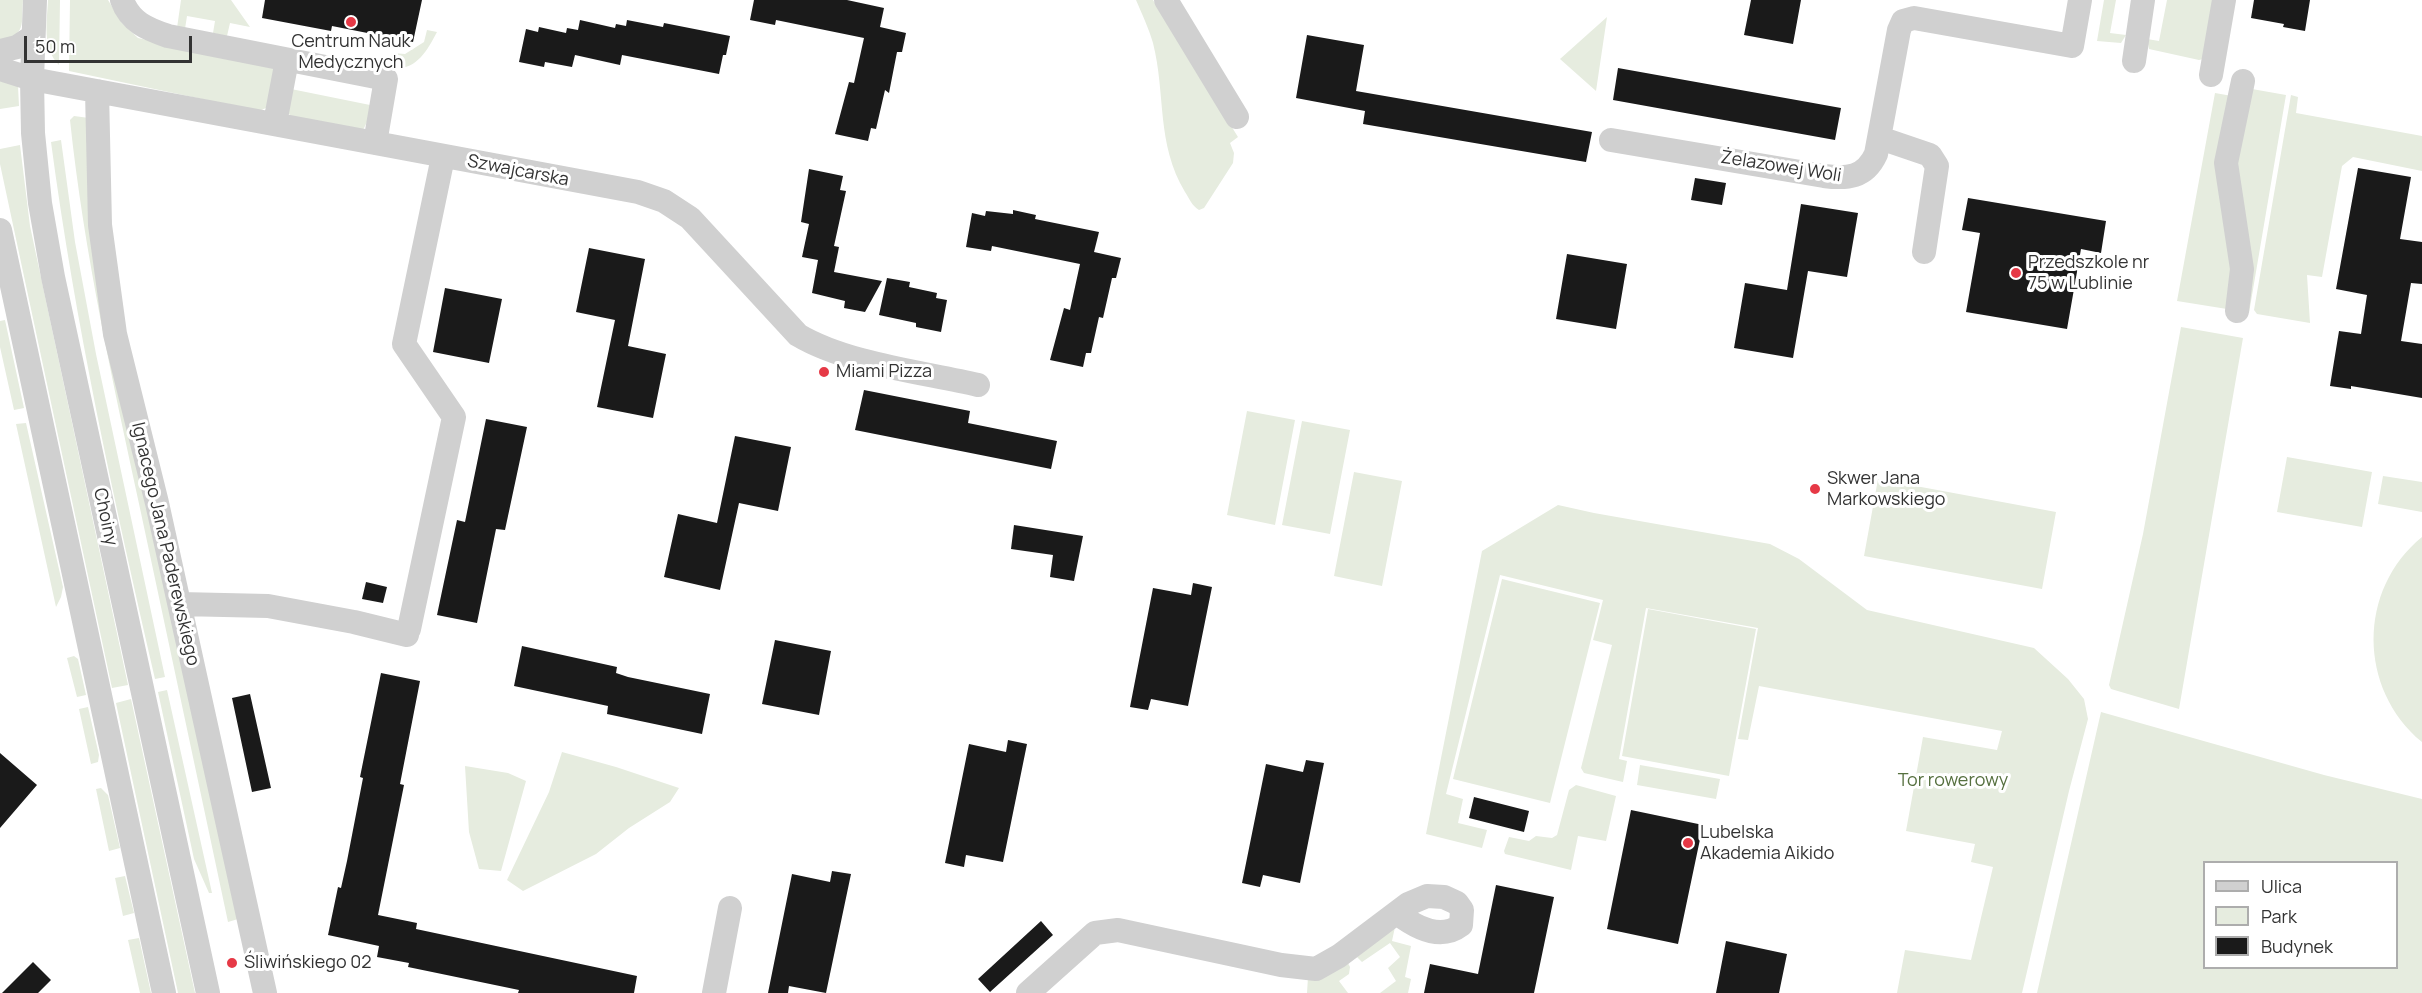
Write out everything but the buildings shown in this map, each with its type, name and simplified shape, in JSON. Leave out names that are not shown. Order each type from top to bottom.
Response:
[{"type":"street","name":"Choiny","points":[[34,0],[32,79],[35,166],[53,277],[208,993]]},
{"type":"street","points":[[122,0],[128,13],[146,29],[168,36],[386,80],[375,143]]},
{"type":"street","points":[[1166,0],[1237,117]]},
{"type":"street","name":"Żelazowej Woli","points":[[1611,140],[1843,178],[1854,177],[1872,164],[1880,138],[1899,30],[1904,21],[1914,18],[2072,46],[2080,0]]},
{"type":"street","points":[[2134,61],[2143,0]]},
{"type":"street","points":[[2211,75],[2224,0]]},
{"type":"street","points":[[0,51],[17,47],[32,37]]},
{"type":"street","points":[[275,123],[287,60]]},
{"type":"street","name":"Szwajcarska","points":[[0,69],[32,79],[638,192],[664,201],[690,218],[798,336],[841,355],[978,385]]},
{"type":"street","points":[[2237,311],[2242,269],[2226,163],[2243,81]]},
{"type":"street","name":"Ignacego Jana Paderewskiego","points":[[97,91],[98,190],[105,274],[115,334],[180,604],[265,993]]},
{"type":"street","points":[[1880,138],[1930,156],[1937,166],[1924,252]]},
{"type":"street","points":[[180,604],[268,606],[408,632],[454,417],[404,344],[443,157]]},
{"type":"street","points":[[0,230],[164,993]]},
{"type":"street","points":[[714,993],[730,908]]},
{"type":"street","points":[[1045,988],[1095,933],[1119,930],[1281,965],[1316,969],[1339,956],[1397,912]]},
{"type":"green space","points":[[0,0],[23,0],[19,32],[0,41]]},
{"type":"green space","points":[[48,0],[60,0],[59,65],[48,43]]},
{"type":"green space","points":[[70,0],[108,0],[122,23],[138,38],[276,68],[266,108],[259,111],[69,71]]},
{"type":"green space","points":[[181,0],[231,0],[250,27],[230,23],[227,36],[213,33],[215,21],[187,16],[185,29],[177,28]]},
{"type":"green space","points":[[1136,0],[1153,0],[1238,137],[1230,143],[1234,153],[1233,163],[1204,208],[1199,210],[1185,192],[1170,155],[1153,43]]},
{"type":"green space","points":[[2104,0],[2116,0],[2110,33],[2126,35],[2121,43],[2097,41]]},
{"type":"green space","points":[[2167,0],[2215,0],[2203,59],[2149,49],[2147,39],[2159,41]]},
{"type":"green space","points":[[1607,17],[1596,91],[1560,59]]},
{"type":"green space","points":[[427,30],[437,32],[419,59],[406,67],[389,68],[392,53],[405,54],[424,42]]},
{"type":"green space","points":[[0,80],[18,86],[19,106],[0,109]]},
{"type":"green space","points":[[291,89],[375,106],[363,130],[293,119],[287,111]]},
{"type":"green space","points":[[2252,89],[2286,95],[2249,313],[2247,312],[2232,163]]},
{"type":"green space","points":[[2215,93],[2232,96],[2235,265],[2227,309],[2177,301]]},
{"type":"green space","points":[[2291,95],[2298,97],[2296,113],[2422,136],[2422,171],[2353,157],[2342,166],[2322,277],[2307,275],[2310,323],[2257,314],[2254,310]]},
{"type":"green space","points":[[74,116],[89,118],[89,172],[238,919],[228,922],[100,318],[76,170],[70,120]]},
{"type":"green space","points":[[61,140],[75,242],[96,354],[165,677],[155,679],[110,479],[72,277],[51,142]]},
{"type":"green space","points":[[20,145],[30,226],[128,685],[112,688],[0,164],[0,149]]},
{"type":"green space","points":[[5,320],[24,408],[14,410],[0,347],[0,321]]},
{"type":"green space","points":[[2181,327],[2243,338],[2179,709],[2111,689],[2109,685],[2143,534]]},
{"type":"green space","points":[[1247,411],[1295,420],[1275,525],[1227,515]]},
{"type":"green space","points":[[1302,421],[1350,430],[1330,534],[1282,525]]},
{"type":"green space","points":[[26,423],[63,587],[56,607],[16,424]]},
{"type":"green space","points":[[2287,457],[2372,472],[2362,527],[2277,512]]},
{"type":"green space","points":[[1354,472],[1402,481],[1382,586],[1334,576]]},
{"type":"green space","points":[[2383,476],[2422,482],[2422,512],[2378,504]]},
{"type":"green space","points":[[1878,479],[2056,512],[2042,589],[1864,556]]},
{"type":"green space","name":"Tor rowerowy","points":[[1558,505],[1770,544],[1799,559],[1867,610],[2034,648],[2068,679],[2084,699],[2088,719],[2022,993],[1897,993],[1905,950],[1971,960],[1993,867],[1971,862],[1975,844],[1906,831],[1923,737],[1997,750],[2002,731],[1759,686],[1748,740],[1738,739],[1758,628],[1646,608],[1619,759],[1627,761],[1623,782],[1584,773],[1581,768],[1612,645],[1593,640],[1603,600],[1500,575],[1446,794],[1463,799],[1458,823],[1487,830],[1482,848],[1426,834],[1482,551]]},
{"type":"green space","points":[[2422,537],[2422,742],[2401,720],[2386,695],[2377,668],[2374,640],[2377,611],[2386,584],[2401,559]]},
{"type":"green space","points":[[1502,579],[1600,603],[1550,803],[1453,779]]},
{"type":"green space","points":[[1648,609],[1756,629],[1729,776],[1622,756]]},
{"type":"green space","points":[[74,656],[78,659],[86,695],[77,697],[67,658]]},
{"type":"green space","points":[[167,690],[212,893],[209,893],[194,859],[158,692]]},
{"type":"green space","points":[[131,699],[195,993],[178,993],[116,703]]},
{"type":"green space","points":[[88,707],[99,755],[98,762],[91,764],[79,709]]},
{"type":"green space","points":[[2101,712],[2324,775],[2422,799],[2422,993],[2037,993]]},
{"type":"green space","points":[[562,752],[679,788],[670,802],[629,828],[596,854],[523,891],[507,880],[549,792]]},
{"type":"green space","points":[[1640,765],[1720,779],[1716,799],[1637,785]]},
{"type":"green space","points":[[465,766],[508,773],[526,781],[501,871],[479,869],[469,832]]},
{"type":"green space","points":[[1576,785],[1616,796],[1606,841],[1578,836],[1571,870],[1505,854],[1509,837],[1529,841],[1536,836],[1552,838],[1557,835],[1569,790]]},
{"type":"green space","points":[[101,788],[108,795],[120,848],[109,851],[96,789]]},
{"type":"green space","points":[[125,876],[134,913],[123,916],[115,878]]},
{"type":"green space","points":[[1395,927],[1392,941],[1411,946],[1405,977],[1411,979],[1408,993],[1380,993],[1396,981],[1388,968],[1400,957],[1390,943],[1362,962],[1357,957]]},
{"type":"green space","points":[[139,938],[151,993],[140,993],[128,940]]},
{"type":"green space","points":[[1348,963],[1349,974],[1339,981],[1348,993],[1307,993],[1308,977]]},
{"type":"place","name":"Centrum Nauk Medycznych","points":[[351,22]]},
{"type":"place","name":"Przedszkole nr 75 w Lublinie","points":[[2016,273]]},
{"type":"place","name":"Miami Pizza","points":[[824,372]]},
{"type":"place","name":"Skwer Jana Markowskiego","points":[[1815,489]]},
{"type":"place","name":"Lubelska Akademia Aikido","points":[[1688,843]]},
{"type":"place","name":"Śliwińskiego 02","points":[[232,963]]}]
